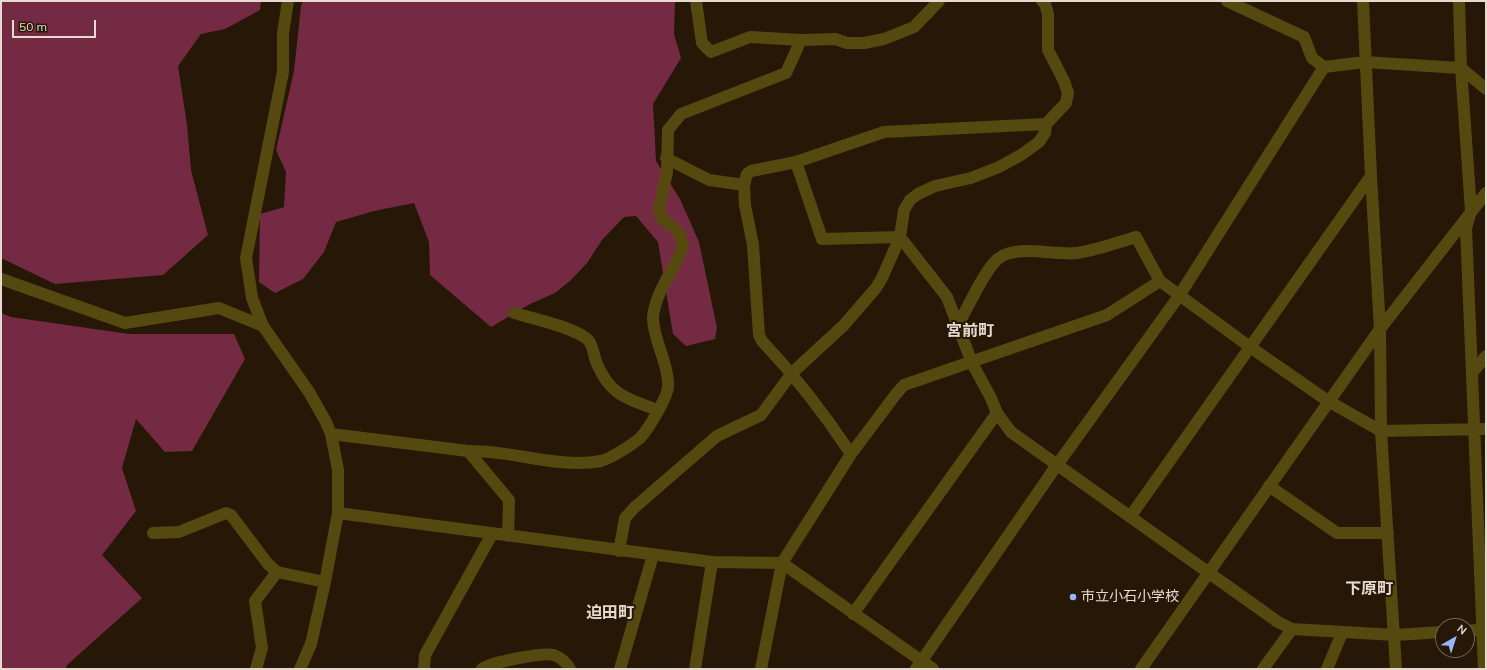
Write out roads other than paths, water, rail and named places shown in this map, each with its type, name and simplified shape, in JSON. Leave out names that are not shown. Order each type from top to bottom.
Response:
[{"type":"street","points":[[288,1],[283,33],[283,72],[246,258],[252,298],[263,326],[309,392],[331,434],[338,470],[338,513],[326,582],[311,644],[300,669]]},
{"type":"street","points":[[696,1],[702,43],[711,52],[750,37],[835,40],[846,43],[864,43],[884,39],[914,27],[939,1]]},
{"type":"street","points":[[619,551],[625,518],[635,507],[717,436],[761,415],[792,373],[843,326],[876,288],[900,237],[904,210],[914,197],[934,186],[971,178],[999,167],[1021,155],[1039,142],[1044,133],[1046,124],[1066,103],[1068,93],[1064,80],[1048,50],[1048,14],[1045,4],[1042,1]]},
{"type":"street","points":[[1228,1],[1304,37],[1312,58],[1324,68],[1365,62],[1461,68],[1486,89]]},
{"type":"street","points":[[1364,1],[1365,62],[1380,329],[1381,431],[1396,669]]},
{"type":"street","points":[[1459,1],[1461,68],[1471,211],[1466,228],[1473,372],[1473,429],[1484,630],[1484,669]]},
{"type":"street","points":[[331,434],[468,450],[485,450],[564,463],[602,461],[640,437],[658,410],[668,388],[666,373],[654,326],[655,302],[681,252],[683,244],[678,232],[660,217],[659,208],[667,172],[666,158],[668,130],[681,114],[786,73],[801,40]]},
{"type":"street","points":[[918,665],[1057,465],[1179,296],[1324,68]]},
{"type":"street","points":[[851,454],[832,425],[792,373],[762,341],[759,335],[753,245],[745,205],[744,185],[747,174],[751,171],[796,162],[884,132],[1046,124]]},
{"type":"street","points":[[666,158],[709,180],[744,185]]},
{"type":"street","points":[[796,162],[822,239],[900,237]]},
{"type":"street","points":[[1130,517],[1371,176]]},
{"type":"street","points":[[1140,669],[1380,329],[1486,193]]},
{"type":"street","points":[[900,237],[947,297],[972,363],[991,398],[997,413],[1011,432],[1278,622],[1292,629],[1395,635],[1435,632]]},
{"type":"street","points":[[958,325],[991,266],[999,257],[1011,252],[1038,251],[1075,253],[1092,251],[1136,237],[1160,281],[1250,347],[1328,401],[1381,431],[1486,429]]},
{"type":"street","points":[[1,280],[125,323],[219,308],[263,326]]},
{"type":"street","points":[[761,669],[782,563],[851,454],[904,385],[972,363],[1107,315],[1160,281]]},
{"type":"street","points":[[514,313],[574,332],[589,341],[597,364],[609,386],[625,398],[658,410]]},
{"type":"street","points":[[1473,372],[1486,356]]},
{"type":"street","points":[[854,614],[997,413]]},
{"type":"street","points":[[468,450],[509,500],[508,536]]},
{"type":"street","points":[[1269,486],[1337,532],[1388,533]]},
{"type":"street","points":[[153,533],[179,532],[226,513],[231,515],[268,564],[277,572],[326,582]]},
{"type":"street","points":[[338,513],[712,562],[782,563],[854,614],[918,665],[932,669]]},
{"type":"street","points":[[424,669],[425,655],[492,534]]},
{"type":"street","points":[[620,669],[653,555]]},
{"type":"street","points":[[695,669],[712,562]]},
{"type":"street","points":[[256,669],[262,648],[255,601],[277,572]]},
{"type":"street","points":[[1263,669],[1292,629]]},
{"type":"street","points":[[1327,669],[1342,633]]},
{"type":"street","points":[[482,669],[500,661],[553,655],[564,660],[570,669]]},
{"type":"place","name":"市立小石小学校","points":[[1073,597]]},
{"type":"district","name":"宮前町","points":[[970,331]]},
{"type":"district","name":"下原町","points":[[1369,589]]},
{"type":"district","name":"迫田町","points":[[610,613]]}]
